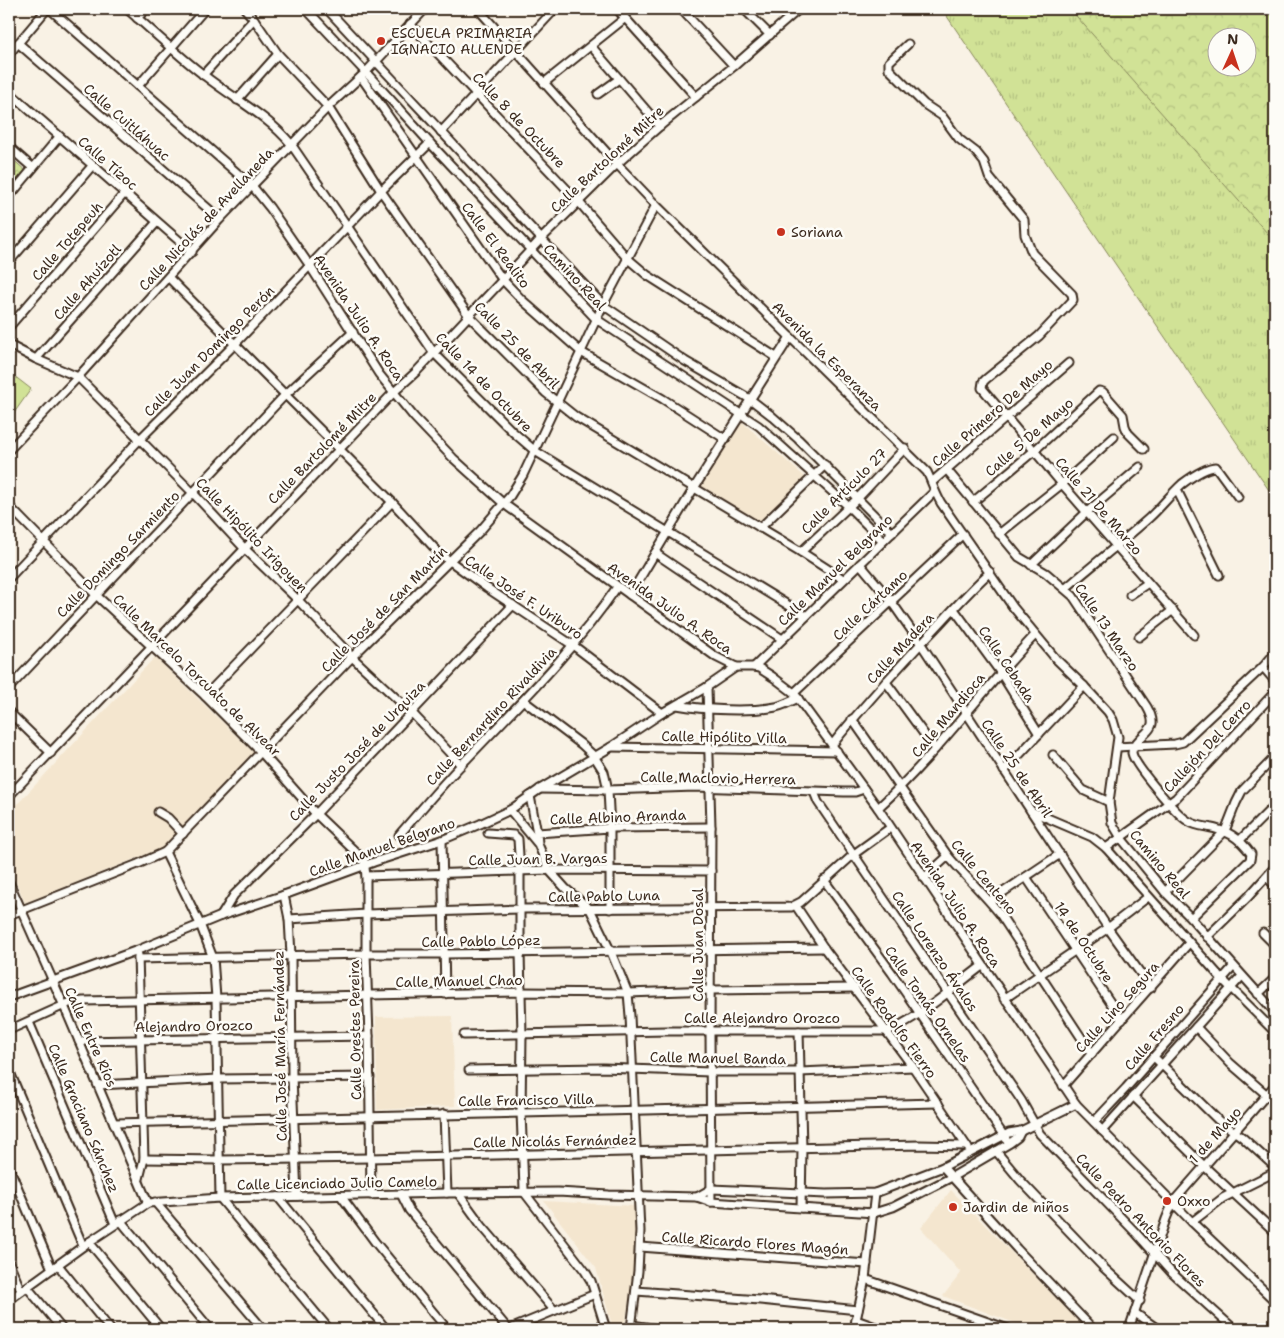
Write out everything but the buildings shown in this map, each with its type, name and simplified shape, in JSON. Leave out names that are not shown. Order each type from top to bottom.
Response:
[{"type":"street","points":[[9,54],[49,9]]},
{"type":"street","name":"Avenida Julio A. Roca","points":[[49,9],[253,187],[310,266],[379,374],[414,417],[453,458],[504,504],[716,657],[736,667],[754,667],[773,676],[796,696],[878,808],[1076,1104],[1192,1222],[1275,1300]]},
{"type":"street","name":"Calle 14 de Octubre","points":[[126,9],[203,75],[272,123],[291,144],[434,353],[534,451],[806,616]]},
{"type":"street","points":[[138,18],[146,9]]},
{"type":"street","points":[[138,86],[205,9]]},
{"type":"street","name":"Calle 25 de Abril","points":[[245,9],[278,54],[328,107],[381,191],[470,316],[557,403],[576,417],[843,579]]},
{"type":"street","name":"Camino Real","points":[[306,9],[364,75],[596,319],[740,413],[767,433],[848,506],[883,541]]},
{"type":"street","name":"Camino Real","points":[[327,9],[603,305],[685,361],[750,400],[784,427],[825,465],[892,533]]},
{"type":"street","name":"Calle Nicolás de Avellaneda","points":[[9,450],[78,377],[220,219],[253,187],[291,144],[328,107],[364,75],[425,9]]},
{"type":"street","name":"Avenida la Esperanza","points":[[478,9],[656,205],[927,472],[934,492],[1013,607],[1056,660],[1108,712],[1113,720],[1118,737],[1118,747]]},
{"type":"street","points":[[441,132],[555,9]]},
{"type":"street","points":[[616,9],[696,97]]},
{"type":"street","points":[[681,9],[734,66]]},
{"type":"street","points":[[744,9],[770,35]]},
{"type":"street","name":"Calle Bartolomé Mitre","points":[[9,796],[244,548],[470,316],[502,279],[578,201],[660,126],[734,66],[798,9]]},
{"type":"street","points":[[203,75],[254,19]]},
{"type":"street","points":[[544,83],[624,19]]},
{"type":"street","name":"Calle 8 de Octubre","points":[[410,24],[578,201],[627,258],[647,275],[776,357]]},
{"type":"street","name":"Calle Cuitláhuac","points":[[18,43],[220,219]]},
{"type":"street","name":"Calle 21 De Marzo","points":[[908,44],[889,62],[889,69],[924,104],[942,116],[959,139],[976,152],[984,162],[989,178],[1024,220],[1025,235],[1032,253],[1072,294],[1073,300],[1039,336],[983,382],[982,388],[1062,484],[1194,635]]},
{"type":"street","points":[[592,46],[660,126]]},
{"type":"street","points":[[237,100],[278,54]]},
{"type":"street","name":"Calle El Realito","points":[[364,75],[416,156],[502,279],[521,299],[581,352],[725,439]]},
{"type":"street","points":[[598,94],[619,79]]},
{"type":"street","name":"Calle Tízoc","points":[[9,92],[192,252]]},
{"type":"street","points":[[9,197],[59,137]]},
{"type":"street","name":"Calle Juan Domingo Perón","points":[[9,578],[140,439],[430,143]]},
{"type":"street","points":[[9,147],[33,168]]},
{"type":"street","points":[[9,262],[92,166]]},
{"type":"street","name":"Calle Totepeuh","points":[[9,327],[124,194]]},
{"type":"street","name":"Calle José de San Martín","points":[[9,915],[165,852],[352,657],[504,504],[517,486],[596,319],[656,205]]},
{"type":"street","name":"Calle Ahuízotl","points":[[36,359],[156,222]]},
{"type":"street","name":"Calle José F. Uriburo","points":[[168,278],[392,502],[430,544],[449,561],[574,646],[662,713]]},
{"type":"street","name":"Calle Domingo Sarmiento","points":[[9,688],[285,395],[353,332]]},
{"type":"street","points":[[630,595],[740,413],[790,337]]},
{"type":"street","name":"Calle Hipólito Irigoyen","points":[[9,345],[78,377],[193,493],[244,548],[298,600],[352,657],[411,712],[461,765]]},
{"type":"street","name":"Calle Primero De Mayo","points":[[932,482],[1069,363]]},
{"type":"street","name":"Calle 5 De Mayo","points":[[973,502],[1034,450],[1097,392],[1101,391],[1123,415],[1128,433],[1144,449]]},
{"type":"street","points":[[999,534],[1062,484],[1114,437]]},
{"type":"street","name":"Calle Artículo 27","points":[[801,552],[858,498],[904,448]]},
{"type":"street","points":[[760,528],[825,465]]},
{"type":"street","points":[[1030,565],[1140,467]]},
{"type":"street","points":[[1066,588],[1147,520],[1190,479],[1211,468],[1216,467],[1238,498]]},
{"type":"street","name":"Calle 13 Marzo","points":[[947,470],[1019,558],[1046,573],[1066,588],[1073,596],[1147,708],[1154,722],[1134,746]]},
{"type":"street","points":[[1177,490],[1218,576]]},
{"type":"street","name":"Calle Manuel Belgrano","points":[[754,667],[934,492]]},
{"type":"street","points":[[205,696],[392,502]]},
{"type":"street","name":"Calle Marcelo Torcuato de Alvear","points":[[9,506],[96,595],[205,696],[261,752],[316,814],[361,856],[365,865]]},
{"type":"street","name":"Calle Cártamo","points":[[796,696],[891,601],[963,534]]},
{"type":"street","points":[[655,553],[782,639]]},
{"type":"street","name":"Calle 25 de Abril","points":[[860,564],[891,601],[921,644],[1108,928],[1151,988]]},
{"type":"street","name":"Calle Madera","points":[[834,748],[852,719],[970,590],[990,572]]},
{"type":"street","points":[[1130,594],[1148,583]]},
{"type":"street","name":"Calle Bernardino Rivaldivia","points":[[398,835],[461,765],[524,701],[574,646],[617,586]]},
{"type":"street","name":"Calle Justo José de Urquiza","points":[[221,916],[234,895],[316,814],[513,605]]},
{"type":"street","name":"Calle Cebada","points":[[954,609],[1000,672],[1039,734]]},
{"type":"street","points":[[1139,637],[1173,610]]},
{"type":"street","name":"Calle Mandioca","points":[[878,808],[922,765],[1000,672],[1035,635]]},
{"type":"street","points":[[1118,747],[1183,742],[1263,667],[1275,653]]},
{"type":"street","name":"Calle Manuel Belgrano","points":[[9,997],[138,950],[221,916],[442,840],[510,810],[540,789],[611,747],[736,667]]},
{"type":"street","points":[[1263,667],[1275,681]]},
{"type":"street","points":[[886,682],[935,749]]},
{"type":"street","points":[[1004,771],[1084,686]]},
{"type":"street","name":"Calle Juan Dosal","points":[[707,687],[711,827],[711,1202]]},
{"type":"street","name":"Callejón Del Cerro","points":[[1106,848],[1176,798],[1275,692]]},
{"type":"street","points":[[677,705],[707,708],[765,708],[784,705],[796,696]]},
{"type":"street","points":[[524,701],[581,744],[594,756],[604,772],[608,790],[610,828],[610,909]]},
{"type":"street","points":[[9,712],[51,753]]},
{"type":"street","name":"Calle Centeno","points":[[852,719],[948,856],[964,876],[990,901],[1092,1054]]},
{"type":"street","points":[[1134,746],[1132,753],[1135,759],[1169,804],[1192,823],[1225,831],[1240,840],[1252,856],[1191,918]]},
{"type":"street","name":"Calle Hipólito Villa","points":[[611,747],[834,748]]},
{"type":"street","name":"Camino Real","points":[[1118,747],[1109,802],[1112,823],[1121,838],[1165,892],[1191,918],[1275,1012]]},
{"type":"street","points":[[1053,755],[1083,790],[1109,802]]},
{"type":"street","points":[[1165,892],[1225,831],[1242,791],[1275,759]]},
{"type":"street","name":"Calle Maclovio Herrera","points":[[540,789],[608,790],[675,787],[855,792],[864,789]]},
{"type":"street","name":"Calle Lorenzo Ávalos","points":[[814,792],[818,802],[948,991],[1035,1124]]},
{"type":"street","points":[[530,796],[537,833]]},
{"type":"street","points":[[1240,840],[1275,805]]},
{"type":"street","points":[[510,810],[538,844],[549,870],[590,910],[611,952],[628,993],[640,1247],[631,1327],[658,1329]]},
{"type":"street","points":[[1031,810],[1092,837],[1106,848],[1222,979],[1275,1032]]},
{"type":"street","points":[[158,812],[168,818],[183,834]]},
{"type":"street","name":"Calle Albino Aranda","points":[[538,844],[537,833],[610,828],[711,827]]},
{"type":"street","points":[[796,906],[854,854],[890,828]]},
{"type":"street","points":[[488,833],[516,836],[518,839],[522,1034],[521,1112],[524,1192],[579,1261],[591,1282],[606,1329]]},
{"type":"street","points":[[442,840],[445,994]]},
{"type":"street","points":[[165,852],[200,924],[213,958],[216,998],[220,1198],[329,1329]]},
{"type":"street","points":[[990,901],[1060,854]]},
{"type":"street","points":[[924,878],[948,856]]},
{"type":"street","name":"Calle Orestes Pereira","points":[[365,865],[371,1195]]},
{"type":"street","points":[[1207,937],[1275,868]]},
{"type":"street","name":"Calle Juan B. Vargas","points":[[366,876],[549,870],[711,871]]},
{"type":"street","name":"14 de Octubre","points":[[1026,877],[1122,1020]]},
{"type":"street","points":[[1266,878],[1275,886]]},
{"type":"street","name":"Calle Tomás Ornelas","points":[[824,880],[892,972],[918,1013],[1010,1144]]},
{"type":"street","name":"Calle Entre Ríos","points":[[9,882],[139,1179],[152,1202],[263,1329]]},
{"type":"street","name":"Calle José María Fernández","points":[[284,895],[289,919],[291,955],[293,1119],[297,1196]]},
{"type":"street","points":[[1004,999],[1108,928],[1148,897]]},
{"type":"street","name":"Calle Pablo Luna","points":[[289,919],[444,911],[711,907],[781,908],[796,906]]},
{"type":"street","name":"Calle Rodolfo Fierro","points":[[796,906],[824,948],[887,1030],[971,1153]]},
{"type":"street","points":[[1263,932],[1275,945]]},
{"type":"street","name":"Calle Lino Segura","points":[[1063,1086],[1189,943]]},
{"type":"street","name":"Calle Pablo López","points":[[138,959],[291,955],[710,951],[824,948]]},
{"type":"street","points":[[138,950],[144,1159],[139,1179]]},
{"type":"street","name":"Calle Alejandro Orozco","points":[[522,1034],[887,1030],[895,1028],[918,1013],[982,966]]},
{"type":"street","name":"Calle Fresno","points":[[1094,1122],[1233,967]]},
{"type":"street","name":"Calle Fresno","points":[[1102,1131],[1242,976]]},
{"type":"street","points":[[1258,994],[1275,978]]},
{"type":"street","name":"Calle Manuel Chao","points":[[9,1030],[64,1006],[84,1001],[521,992],[628,993],[855,988]]},
{"type":"street","name":"Calle Graciano Sánchez","points":[[29,1022],[118,1222],[210,1329]]},
{"type":"street","points":[[1196,1027],[1230,1063],[1275,1102]]},
{"type":"street","points":[[799,1031],[802,1148],[801,1208]]},
{"type":"street","points":[[464,1035],[522,1034]]},
{"type":"street","name":"Alejandro Orozco","points":[[79,1041],[369,1036]]},
{"type":"street","points":[[1154,1057],[1218,1120],[1235,1132],[1275,1168]]},
{"type":"street","name":"Calle Manuel Banda","points":[[469,1070],[603,1068],[710,1072],[800,1072],[913,1067]]},
{"type":"street","points":[[9,1070],[86,1244],[161,1329]]},
{"type":"street","points":[[98,1085],[218,1079],[370,1077]]},
{"type":"street","name":"1 de Mayo","points":[[1129,1329],[1166,1219],[1174,1202],[1275,1085]]},
{"type":"street","points":[[1133,1096],[1275,1232]]},
{"type":"street","name":"Calle Francisco Villa","points":[[114,1122],[710,1108],[800,1108],[938,1103]]},
{"type":"street","points":[[697,1197],[711,1189],[875,1193],[943,1167],[1003,1136],[1021,1131],[1076,1104]]},
{"type":"street","points":[[444,1114],[447,1193]]},
{"type":"street","name":"Calle Pedro Antonio Flores","points":[[1035,1124],[1047,1141],[1136,1233],[1172,1274],[1234,1329]]},
{"type":"street","points":[[874,1213],[893,1207],[952,1177],[1010,1144],[1021,1131]]},
{"type":"street","name":"Calle Nicolás Fernández","points":[[144,1159],[370,1158],[966,1146]]},
{"type":"street","points":[[996,1151],[1020,1180],[1104,1268],[1140,1301]]},
{"type":"street","points":[[9,1167],[55,1267],[110,1329]]},
{"type":"street","points":[[943,1167],[1017,1250],[1093,1329]]},
{"type":"street","points":[[1192,1222],[1214,1204],[1275,1172]]},
{"type":"street","name":"Calle Licenciado Julio Camelo","points":[[9,1300],[118,1222],[152,1202],[220,1198],[524,1192],[697,1197],[711,1202],[874,1213]]},
{"type":"street","points":[[458,1193],[482,1226],[554,1310]]},
{"type":"street","points":[[854,1329],[865,1278],[875,1193]]},
{"type":"street","points":[[401,1194],[409,1210],[509,1329],[595,1294]]},
{"type":"street","points":[[341,1196],[375,1242],[447,1329]]},
{"type":"street","points":[[278,1197],[386,1329]]},
{"type":"street","name":"Calle Ricardo Flores Magón","points":[[640,1247],[867,1264]]},
{"type":"street","points":[[9,1262],[24,1289],[62,1329]]},
{"type":"street","points":[[865,1278],[1008,1329]]},
{"type":"street","points":[[636,1292],[760,1300],[858,1310]]},
{"type":"street","points":[[1135,1313],[1158,1329]]},
{"type":"street","points":[[856,1320],[881,1329]]},
{"type":"street","points":[[9,1326],[12,1329]]},
{"type":"shaded area","points":[[742,422],[805,477],[761,522],[701,486]]},
{"type":"shaded area","points":[[155,657],[255,754],[162,848],[25,903],[9,865],[9,813]]},
{"type":"shaded area","points":[[452,1016],[455,1106],[377,1110],[376,1017]]},
{"type":"shaded area","points":[[951,1190],[1086,1329],[1031,1329],[943,1296],[961,1273],[921,1228]]},
{"type":"shaded area","points":[[544,1201],[635,1206],[638,1251],[624,1329],[613,1329],[596,1268]]},
{"type":"green space","points":[[942,9],[1275,9],[1275,499]]},
{"type":"green space","points":[[1070,9],[1275,9],[1275,242]]},
{"type":"green space","points":[[9,156],[27,172],[9,193]]},
{"type":"green space","points":[[9,372],[31,389],[9,420]]},
{"type":"place","name":"ESCUELA PRIMARIA IGNACIO ALLENDE","points":[[381,41]]},
{"type":"place","name":"Soriana","points":[[781,232]]},
{"type":"place","name":"Oxxo","points":[[1167,1201]]},
{"type":"place","name":"Jardin de niños","points":[[953,1207]]}]
